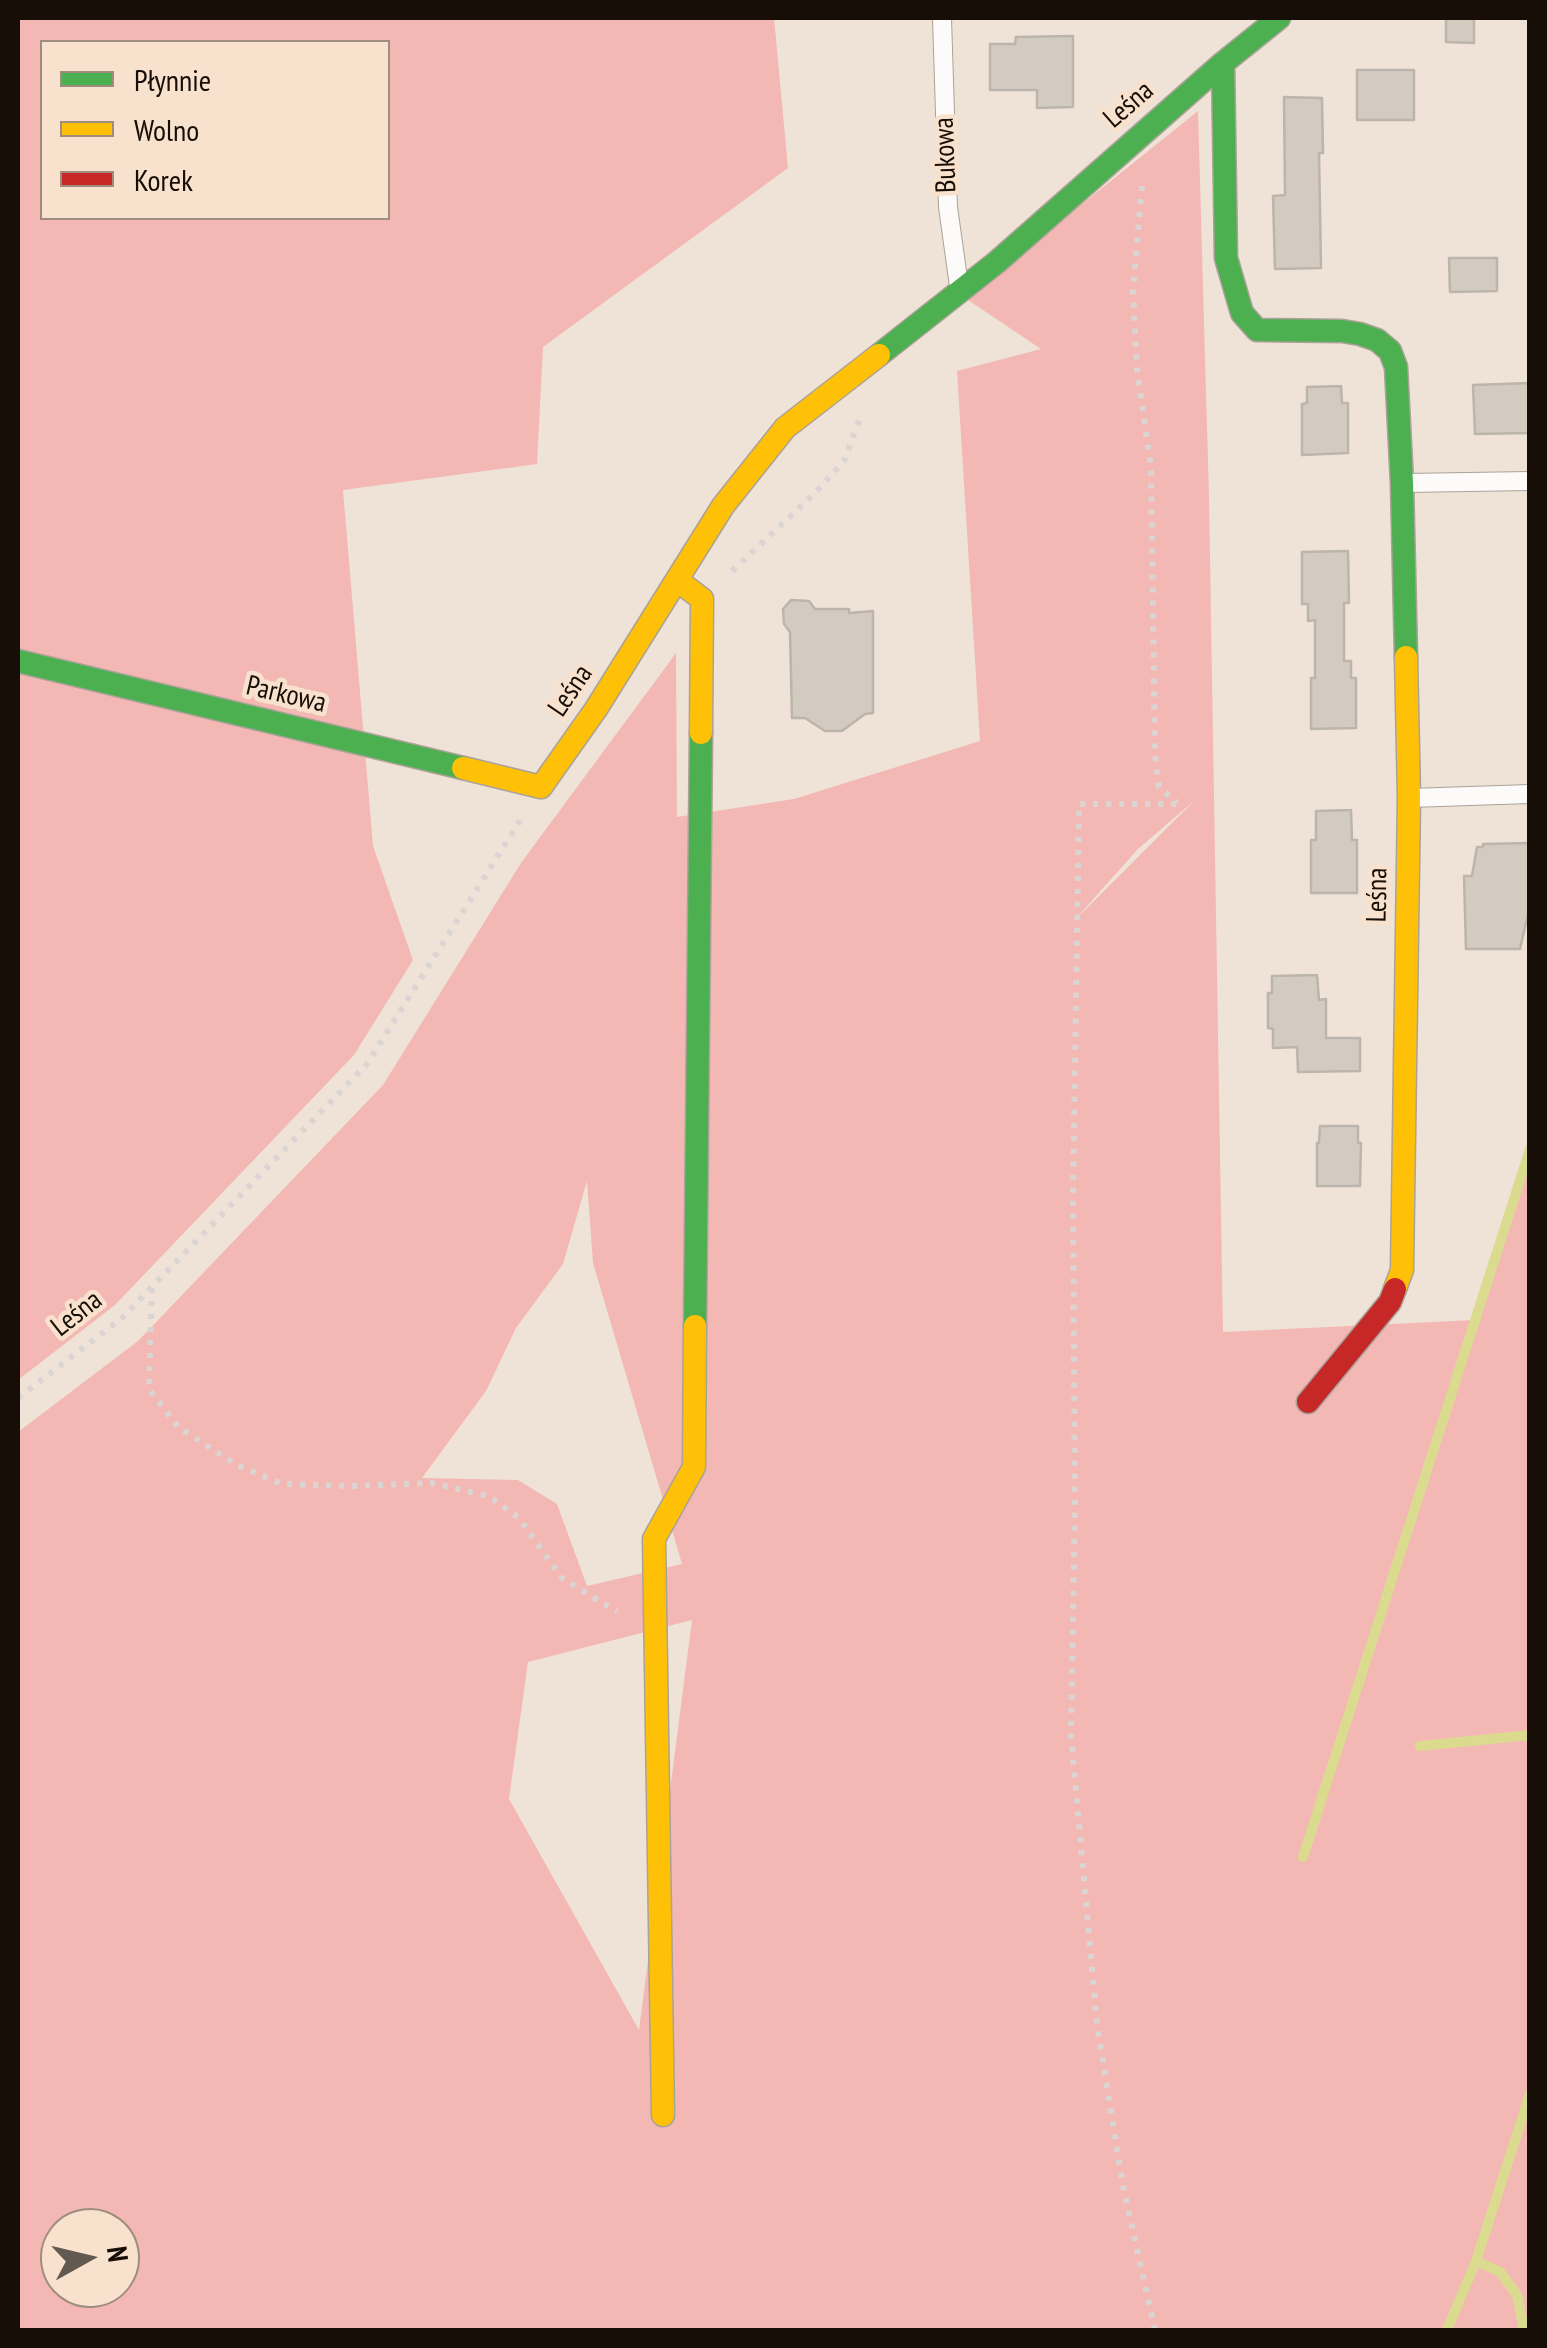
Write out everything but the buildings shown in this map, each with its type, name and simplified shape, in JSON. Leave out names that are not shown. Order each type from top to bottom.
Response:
[{"type":"street","name":"Leśna","points":[[541,787],[596,708],[722,506],[785,428],[997,262],[1279,18]]},
{"type":"street","name":"Leśna","points":[[1223,63],[1226,258],[1242,313],[1257,330],[1342,330],[1360,334],[1377,340],[1390,351],[1396,367],[1409,798],[1402,1270],[1390,1302],[1308,1402]]},
{"type":"street","points":[[663,2115],[654,1539],[694,1467],[702,599],[676,580]]},
{"type":"street","name":"Parkowa","points":[[18,662],[541,787]]},
{"type":"lane","name":"Bukowa","points":[[942,18],[948,207],[960,291]]},
{"type":"lane","points":[[1402,483],[1530,480]]},
{"type":"lane","points":[[1409,798],[1530,794]]},
{"type":"path","points":[[1143,183],[1133,291],[1137,369],[1151,467],[1154,754],[1159,788],[1178,804],[1079,804],[1070,1736],[1097,2024],[1123,2186],[1155,2330]]},
{"type":"path","points":[[702,599],[816,494],[844,461],[864,406],[869,362]]},
{"type":"path","name":"Leśna","points":[[18,1398],[122,1318],[367,1064],[541,787]]},
{"type":"path","points":[[152,1286],[149,1389],[178,1427],[237,1465],[282,1484],[431,1483],[489,1496],[519,1518],[562,1578],[629,1620]]},
{"type":"shaded area","points":[[18,18],[774,18],[788,168],[543,347],[537,464],[343,490],[373,846],[413,960],[354,1055],[115,1305],[18,1380]]},
{"type":"shaded area","points":[[1198,111],[1209,498],[1223,1332],[1475,1320],[1529,1149],[1529,2330],[18,2330],[18,1432],[138,1341],[383,1085],[521,863],[676,653],[677,817],[794,799],[980,741],[957,371],[1041,349],[965,298]],"holes":[[[1195,800],[1080,914],[1138,849]],[[587,1181],[593,1263],[682,1564],[587,1586],[557,1504],[518,1480],[422,1478],[486,1391],[516,1328],[563,1264]],[[692,1620],[639,2030],[509,1799],[528,1662]]]},
{"type":"waterway","points":[[1303,1857],[1530,1149]]},
{"type":"waterway","points":[[1420,1746],[1530,1735]]},
{"type":"waterway","points":[[1447,2330],[1476,2261],[1530,2094]]},
{"type":"waterway","points":[[1476,2261],[1500,2272],[1517,2295],[1524,2330]]},
{"type":"traffic: fast","points":[[879,355],[997,262],[1279,18]]},
{"type":"traffic: fast","points":[[1223,63],[1226,258],[1242,313],[1257,330],[1360,334],[1377,340],[1390,351],[1396,367],[1406,657]]},
{"type":"traffic: fast","points":[[18,661],[463,768]]},
{"type":"traffic: fast","points":[[695,1326],[701,733]]},
{"type":"traffic: slow","points":[[463,768],[541,787],[596,709],[723,506],[785,428],[879,355]]},
{"type":"traffic: slow","points":[[677,580],[702,599],[701,733]]},
{"type":"traffic: slow","points":[[1395,1289],[1402,1270],[1409,798],[1406,657]]},
{"type":"traffic: slow","points":[[663,2115],[654,1539],[694,1467],[695,1326]]},
{"type":"traffic: jam","points":[[1308,1402],[1390,1302],[1395,1289]]}]
